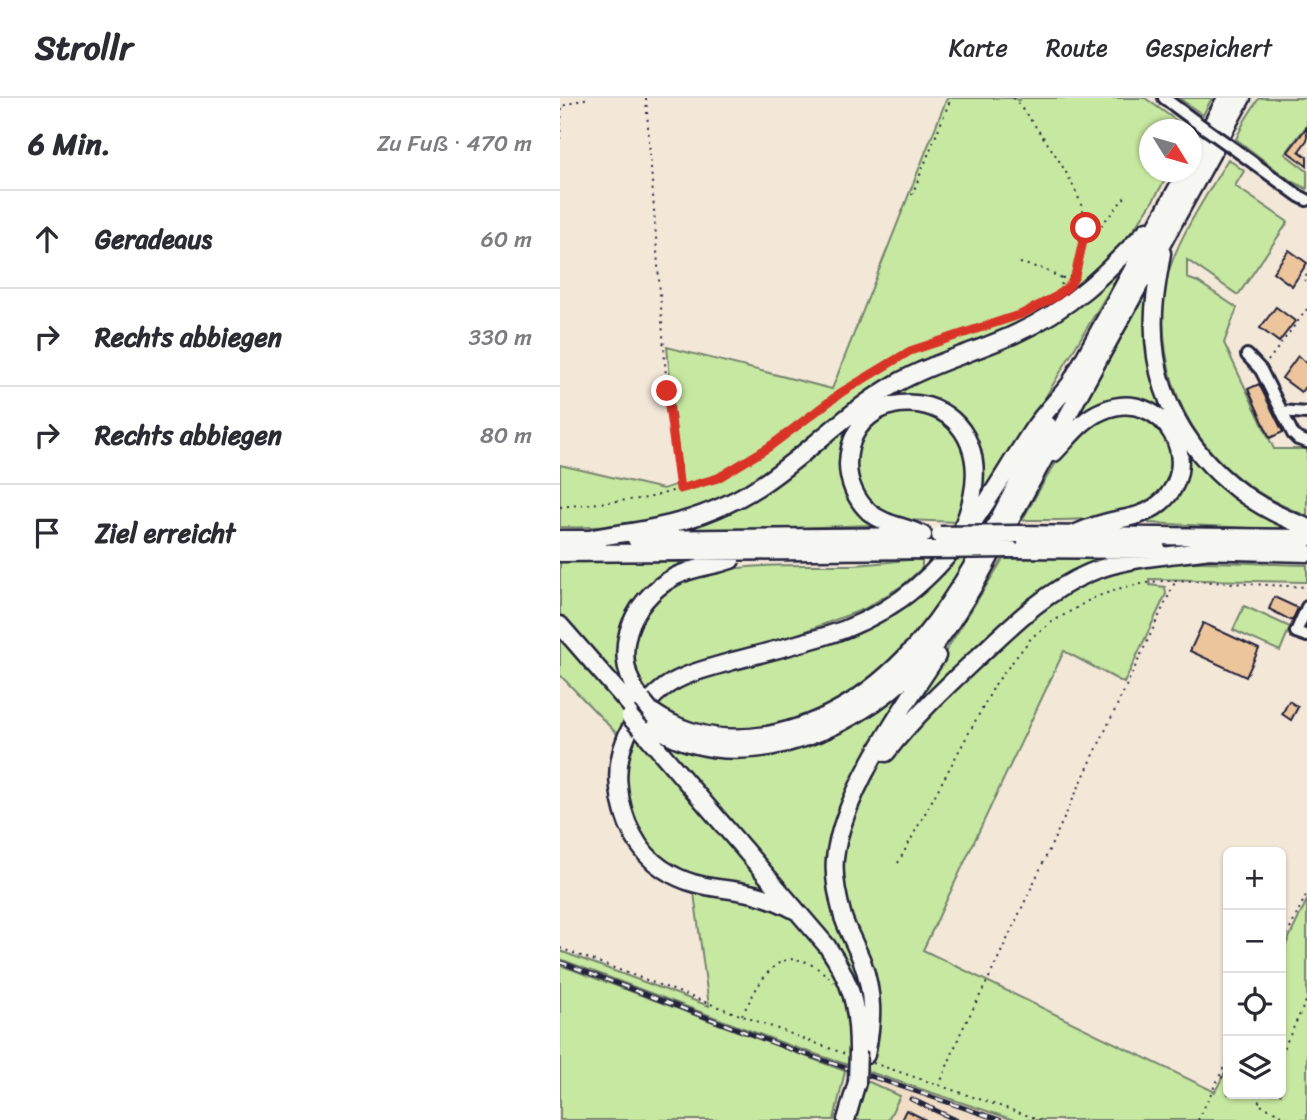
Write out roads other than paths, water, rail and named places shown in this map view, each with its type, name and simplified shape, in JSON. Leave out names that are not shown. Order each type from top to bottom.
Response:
[{"type":"highway","points":[[1202,148],[1238,99]]},
{"type":"highway","points":[[860,1056],[872,1030],[872,995],[844,917],[835,875],[839,835],[856,792],[906,702],[938,653],[1043,463],[1238,99]]},
{"type":"highway","points":[[641,715],[664,720],[694,734],[737,738],[760,736],[817,721],[835,713],[880,682],[912,653],[954,595],[1180,182]]},
{"type":"highway","points":[[590,539],[671,524],[735,500],[758,487],[874,397],[898,382],[1013,335],[1059,311],[1107,273],[1164,212]]},
{"type":"highway","points":[[1165,239],[1153,314],[1157,361],[1169,403],[1189,441],[1217,474],[1239,493],[1269,511],[1307,527]]},
{"type":"highway","points":[[798,912],[771,899],[752,894],[693,885],[660,867],[649,857],[630,829],[619,793],[619,760],[626,734],[643,708],[666,687],[689,674],[825,636],[870,618],[916,587],[950,553],[977,518],[1035,427],[1070,384]]},
{"type":"highway","points":[[923,536],[909,528],[889,523],[869,511],[860,502],[850,481],[848,457],[856,433],[877,412],[889,406],[915,403],[940,411],[962,429],[970,444],[976,475],[975,491],[972,506],[950,553]]},
{"type":"highway","points":[[1043,463],[1090,417],[1115,406],[1140,407],[1151,412],[1172,433],[1178,446],[1180,471],[1172,491],[1164,500],[1129,519],[1104,523],[1074,534]]},
{"type":"highway","points":[[560,539],[1018,534],[1307,538]]},
{"type":"highway","points":[[560,553],[1010,549],[1307,553]]},
{"type":"highway","points":[[856,792],[915,718],[1009,628],[1051,593],[1090,572],[1116,563],[1210,550]]},
{"type":"highway","points":[[750,553],[725,562],[700,566],[674,577],[651,594],[631,620],[625,647],[628,676],[641,715],[672,738],[715,749],[758,747],[803,738],[855,715],[888,692],[931,650],[958,613]]},
{"type":"highway","points":[[560,625],[641,715],[827,946],[849,983],[858,1028],[860,1056],[857,1082],[846,1120]]},
{"type":"street","points":[[1164,98],[1307,200]]},
{"type":"street","points":[[1247,355],[1261,370],[1293,434],[1307,442]]},
{"type":"street","points":[[1281,411],[1307,413]]},
{"type":"street","points":[[1307,607],[1296,632],[1307,636]]},
{"type":"railway","points":[[560,962],[790,1049],[1000,1120]]},
{"type":"railway","points":[[911,1099],[956,1120]]}]
